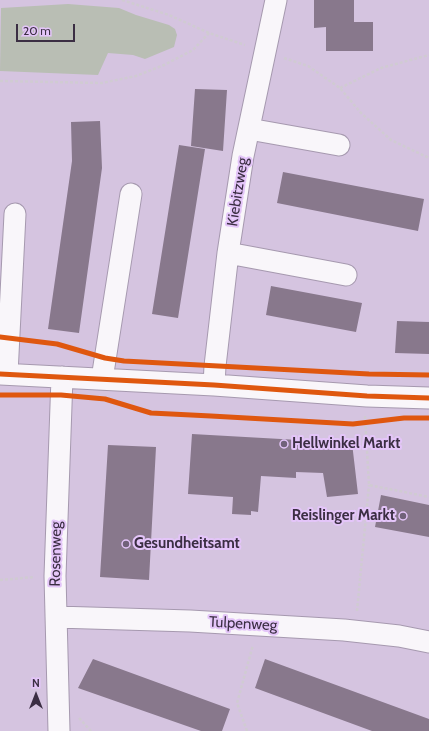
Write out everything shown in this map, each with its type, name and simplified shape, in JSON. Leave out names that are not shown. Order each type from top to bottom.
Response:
[{"type":"street","name":"Kiebitzweg","points":[[214,385],[228,253],[243,156],[276,0]]},
{"type":"street","points":[[249,129],[339,145]]},
{"type":"street","points":[[102,379],[131,194]]},
{"type":"street","points":[[15,214],[3,374],[214,385],[367,396],[429,398]]},
{"type":"street","points":[[228,253],[346,275]]},
{"type":"street","name":"Rosenweg","points":[[59,731],[55,576],[62,377]]},
{"type":"street","name":"Tulpenweg","points":[[56,617],[251,624],[399,636],[429,642]]},
{"type":"path","points":[[0,81],[102,83],[136,76],[164,65],[193,50],[209,33]]},
{"type":"path","points":[[340,88],[381,68],[429,55]]},
{"type":"path","points":[[356,632],[369,485],[365,423]]},
{"type":"path","points":[[369,485],[429,497]]},
{"type":"path","points":[[0,580],[55,576]]},
{"type":"path","points":[[247,731],[237,703],[253,644],[251,624]]},
{"type":"shaded area","points":[[68,4],[119,8],[169,25],[175,29],[177,35],[174,47],[145,59],[133,55],[108,53],[98,75],[0,71],[1,8]]},
{"type":"building","points":[[314,0],[354,0],[354,22],[373,22],[373,51],[326,51],[326,27],[314,28]]},
{"type":"building","points":[[195,89],[227,90],[223,151],[191,146]]},
{"type":"building","points":[[100,121],[102,168],[79,333],[48,329],[72,161],[71,122]]},
{"type":"building","points":[[179,145],[205,149],[178,318],[152,314]]},
{"type":"building","points":[[283,172],[424,199],[418,231],[277,203]]},
{"type":"building","points":[[271,286],[362,303],[356,332],[266,315]]},
{"type":"building","points":[[397,321],[429,322],[429,354],[395,353]]},
{"type":"building","points":[[192,434],[352,443],[358,494],[327,497],[323,473],[296,472],[296,478],[261,476],[258,512],[251,511],[251,515],[232,514],[233,497],[188,494]]},
{"type":"building","name":"Gesundheitsamt","points":[[108,445],[156,447],[149,580],[100,577]]},
{"type":"building","name":"Reislinger Markt","points":[[381,495],[429,505],[429,537],[375,527]]},
{"type":"building","points":[[93,659],[230,709],[222,731],[201,731],[78,688]]},
{"type":"building","points":[[265,659],[429,719],[429,731],[372,731],[255,688]]},
{"type":"cycle path","points":[[0,337],[57,344],[105,358],[124,361],[369,374],[429,375]]},
{"type":"cycle path","points":[[0,374],[214,385],[367,396],[429,398]]},
{"type":"cycle path","points":[[0,395],[61,395],[105,399],[151,413],[353,424],[404,418],[429,418]]},
{"type":"place","name":"Hellwinkel Markt","points":[[284,444]]},
{"type":"place","name":"Reislinger Markt","points":[[403,516]]},
{"type":"place","name":"Gesundheitsamt","points":[[126,544]]}]
